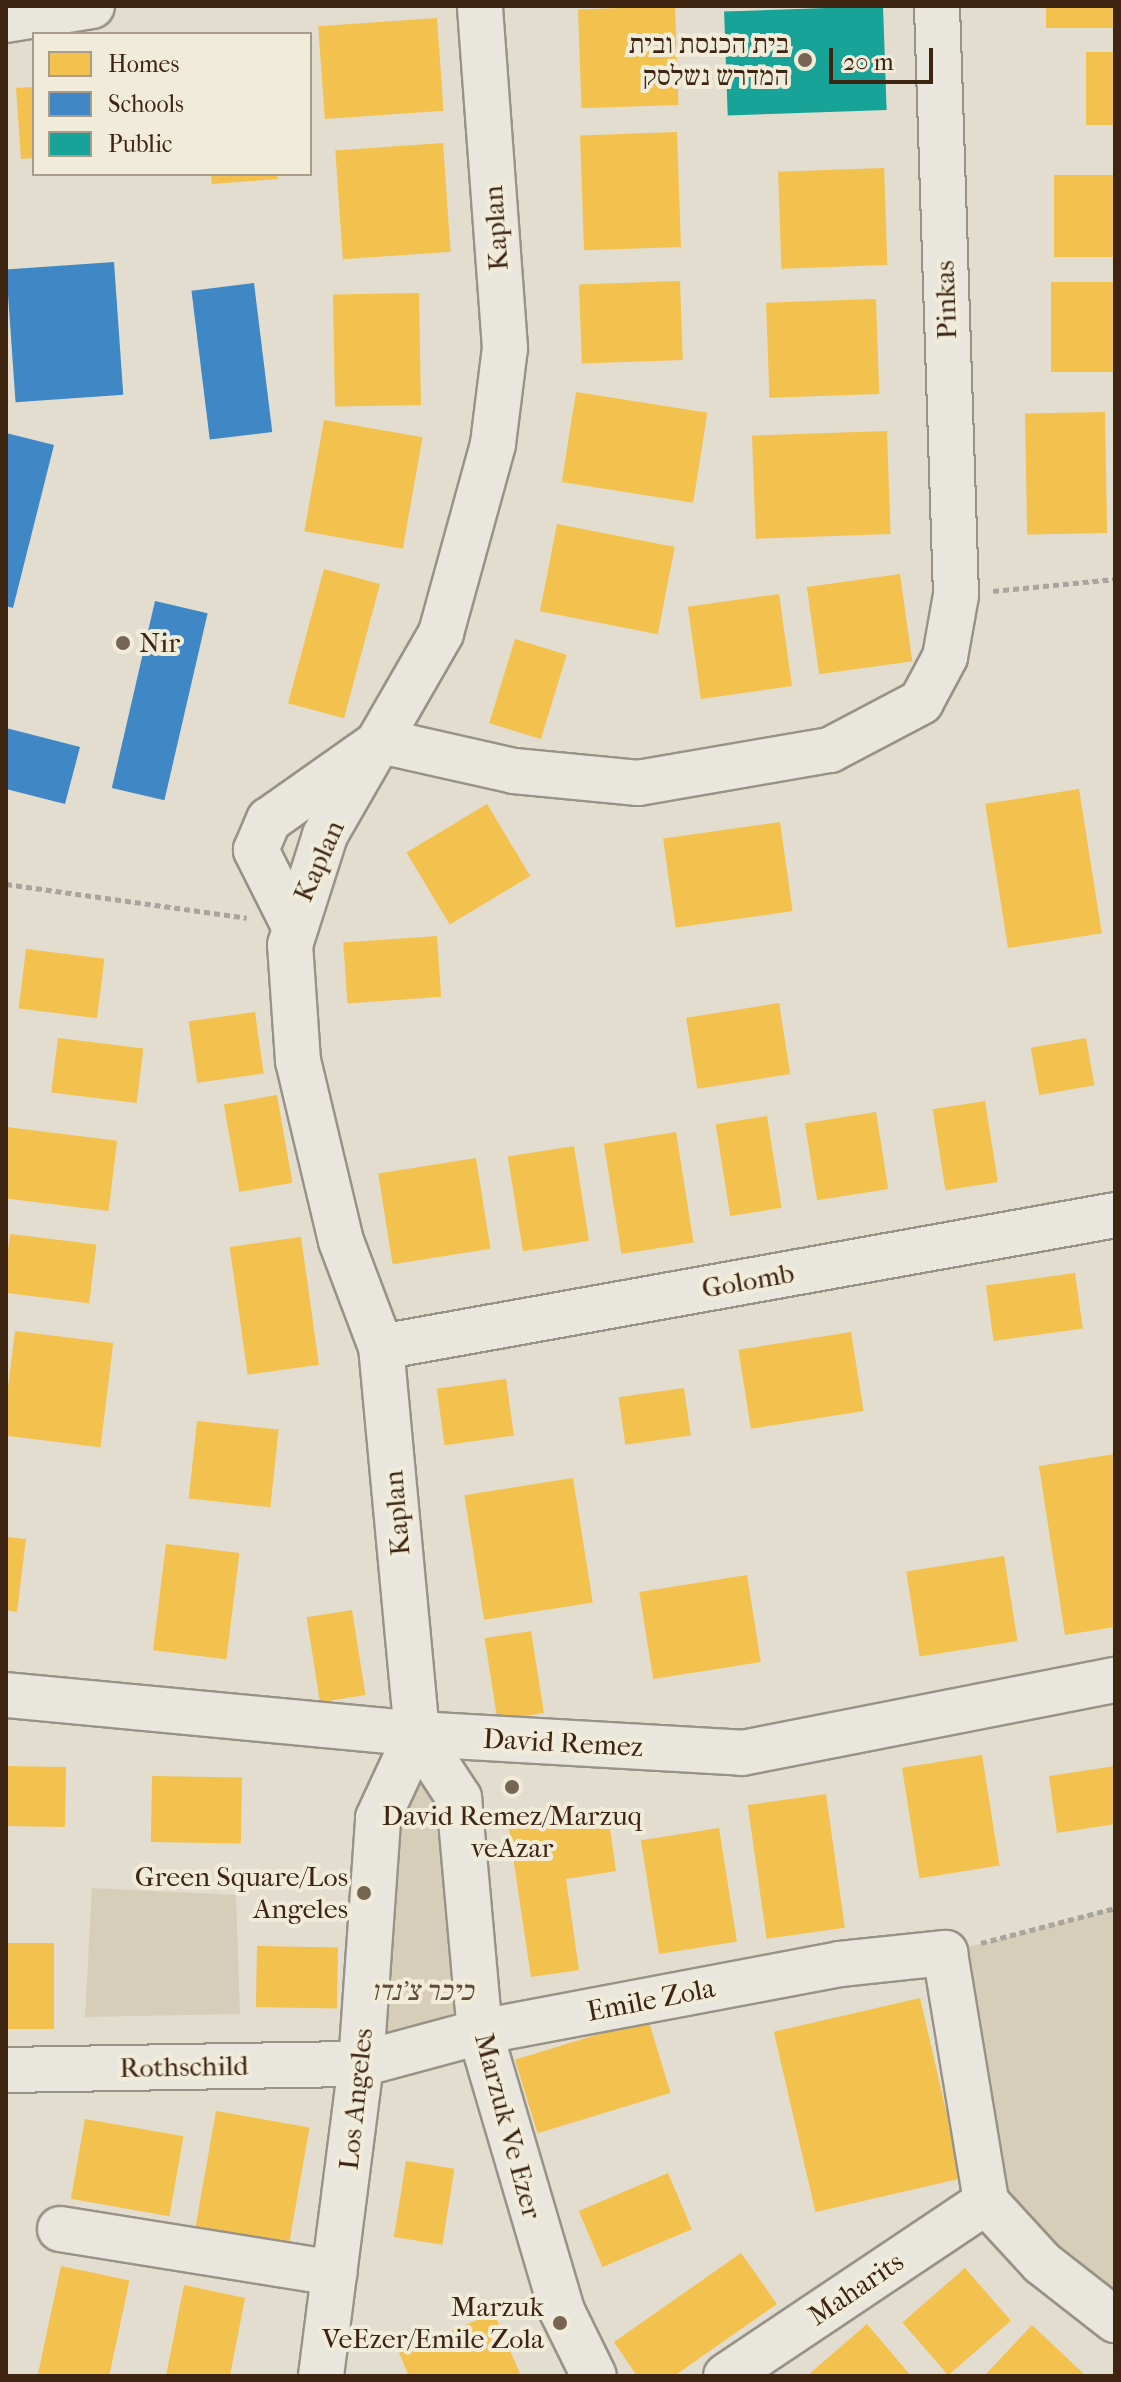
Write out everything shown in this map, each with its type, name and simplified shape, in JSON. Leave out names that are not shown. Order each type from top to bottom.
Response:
[{"type":"street","name":"Kaplan","points":[[417,1734],[381,1347],[341,1241],[298,1061],[293,924],[325,835],[441,633],[478,507],[505,348],[480,6]]},
{"type":"street","name":"Pinkas","points":[[381,741],[514,771],[638,783],[830,750],[921,702],[945,657],[956,595],[937,6]]},
{"type":"street","points":[[6,20],[82,7]]},
{"type":"street","points":[[293,924],[256,850],[269,820],[381,741]]},
{"type":"street","name":"Golomb","points":[[381,1347],[1115,1215]]},
{"type":"street","name":"David Remez","points":[[6,1695],[417,1734],[742,1753],[1115,1680]]},
{"type":"street","name":"Marzuk Ve Ezer","points":[[417,1734],[459,1798],[480,2032],[562,2311],[594,2376]]},
{"type":"street","name":"Los Angeles","points":[[330,2367],[335,2273],[361,2064],[378,1818],[417,1734]]},
{"type":"street","points":[[945,1953],[986,2202],[1042,2263],[1115,2320]]},
{"type":"street","name":"Emile Zola","points":[[361,2064],[480,2032],[840,1964],[945,1953]]},
{"type":"street","name":"Rothschild","points":[[6,2070],[361,2064]]},
{"type":"street","name":"Maharits","points":[[726,2376],[986,2202]]},
{"type":"street","points":[[60,2229],[335,2273]]},
{"type":"path","points":[[956,595],[1115,579]]},
{"type":"path","points":[[6,884],[293,924]]},
{"type":"path","points":[[945,1953],[1115,1908]]},
{"type":"green space","name":"כיכר צ'נדו","points":[[394,1775],[448,1777],[480,2032],[361,2064]]},
{"type":"green space","points":[[92,1888],[236,1895],[240,2014],[85,2017]]},
{"type":"green space","points":[[1115,1908],[1115,2320],[1011,2235],[945,1953]]},
{"type":"building: Homes","points":[[675,6],[678,105],[582,108],[578,9]]},
{"type":"building: Homes","points":[[1046,6],[1115,6],[1115,28],[1046,28]]},
{"type":"building: Homes","points":[[437,18],[443,111],[325,119],[318,26]]},
{"type":"building: Homes","points":[[1086,52],[1115,52],[1115,125],[1086,125]]},
{"type":"building: Homes","points":[[32,87],[32,158],[21,159],[16,88]]},
{"type":"building: Homes","points":[[677,132],[681,247],[584,250],[580,135]]},
{"type":"building: Homes","points":[[443,143],[451,252],[343,259],[335,151]]},
{"type":"building: Homes","points":[[884,168],[887,265],[781,269],[778,172]]},
{"type":"building: Homes","points":[[1054,175],[1115,175],[1115,257],[1054,257]]},
{"type":"building: Homes","points":[[211,176],[277,176],[278,179],[212,184]]},
{"type":"building: Homes","points":[[680,281],[683,360],[582,363],[579,285]]},
{"type":"building: Homes","points":[[1051,282],[1115,282],[1115,372],[1051,372]]},
{"type":"building: Homes","points":[[419,293],[421,405],[335,406],[333,295]]},
{"type":"building: Homes","points":[[876,299],[879,394],[769,398],[766,303]]},
{"type":"building: Homes","points":[[576,392],[707,413],[693,503],[562,482]]},
{"type":"building: Homes","points":[[1105,412],[1107,533],[1027,534],[1025,413]]},
{"type":"building: Homes","points":[[324,420],[422,437],[403,549],[304,531]]},
{"type":"building: Homes","points":[[887,431],[891,534],[756,539],[752,436]]},
{"type":"building: Homes","points":[[557,524],[675,547],[658,634],[540,611]]},
{"type":"building: Homes","points":[[324,569],[380,584],[344,718],[288,703]]},
{"type":"building: Homes","points":[[900,574],[912,661],[819,674],[807,587]]},
{"type":"building: Homes","points":[[779,594],[792,686],[701,699],[688,607]]},
{"type":"building: Homes","points":[[515,639],[567,655],[541,739],[489,723]]},
{"type":"building: Homes","points":[[1079,789],[1102,933],[1008,948],[985,804]]},
{"type":"building: Homes","points":[[487,804],[530,876],[450,924],[406,852]]},
{"type":"building: Homes","points":[[780,822],[793,911],[676,928],[663,838]]},
{"type":"building: Homes","points":[[437,936],[441,997],[347,1003],[343,943]]},
{"type":"building: Homes","points":[[26,949],[104,959],[97,1018],[19,1009]]},
{"type":"building: Homes","points":[[779,1003],[790,1074],[697,1089],[686,1018]]},
{"type":"building: Homes","points":[[255,1012],[264,1073],[197,1083],[189,1021]]},
{"type":"building: Homes","points":[[58,1038],[143,1048],[137,1103],[51,1093]]},
{"type":"building: Homes","points":[[1086,1038],[1094,1085],[1039,1095],[1031,1048]]},
{"type":"building: Homes","points":[[277,1095],[292,1183],[239,1192],[224,1104]]},
{"type":"building: Homes","points":[[985,1101],[998,1182],[945,1190],[933,1109]]},
{"type":"building: Homes","points":[[876,1112],[888,1189],[817,1200],[805,1123]]},
{"type":"building: Homes","points":[[767,1116],[782,1208],[730,1216],[716,1124]]},
{"type":"building: Homes","points":[[6,1127],[117,1141],[109,1211],[6,1199]]},
{"type":"building: Homes","points":[[676,1132],[694,1243],[621,1254],[604,1143]]},
{"type":"building: Homes","points":[[574,1146],[589,1241],[523,1251],[508,1156]]},
{"type":"building: Homes","points":[[476,1158],[490,1249],[393,1264],[378,1173]]},
{"type":"building: Homes","points":[[10,1234],[96,1245],[89,1303],[6,1293]]},
{"type":"building: Homes","points":[[301,1237],[319,1365],[248,1375],[230,1247]]},
{"type":"building: Homes","points":[[1075,1273],[1083,1328],[994,1341],[986,1286]]},
{"type":"building: Homes","points":[[15,1331],[113,1343],[100,1447],[6,1436],[6,1404]]},
{"type":"building: Homes","points":[[851,1332],[864,1411],[751,1429],[738,1350]]},
{"type":"building: Homes","points":[[506,1379],[514,1435],[445,1445],[437,1389]]},
{"type":"building: Homes","points":[[684,1388],[691,1436],[625,1445],[619,1397]]},
{"type":"building: Homes","points":[[197,1421],[279,1430],[270,1507],[189,1499]]},
{"type":"building: Homes","points":[[1115,1454],[1115,1627],[1065,1635],[1039,1466]]},
{"type":"building: Homes","points":[[573,1478],[593,1602],[484,1620],[464,1495]]},
{"type":"building: Homes","points":[[6,1537],[26,1539],[17,1612],[6,1610]]},
{"type":"building: Homes","points":[[166,1544],[239,1553],[226,1659],[153,1650]]},
{"type":"building: Homes","points":[[1004,1556],[1017,1641],[920,1656],[906,1571]]},
{"type":"building: Homes","points":[[747,1575],[761,1662],[653,1679],[639,1592]]},
{"type":"building: Homes","points":[[352,1610],[365,1695],[320,1702],[307,1617]]},
{"type":"building: Homes","points":[[531,1631],[544,1713],[498,1720],[485,1638]]},
{"type":"building: Homes","points":[[982,1755],[1000,1866],[920,1878],[902,1768]]},
{"type":"building: Homes","points":[[6,1766],[66,1767],[65,1827],[6,1826]]},
{"type":"building: Homes","points":[[1115,1766],[1115,1824],[1057,1833],[1049,1776]]},
{"type":"building: Homes","points":[[152,1776],[242,1778],[241,1844],[151,1842]]},
{"type":"building: Homes","points":[[826,1794],[845,1928],[767,1939],[748,1805]]},
{"type":"building: Homes","points":[[607,1808],[616,1871],[566,1879],[579,1970],[531,1977],[508,1823]]},
{"type":"building: Homes","points":[[719,1828],[737,1942],[659,1954],[641,1840]]},
{"type":"building: Homes","points":[[6,1943],[54,1943],[54,2029],[6,2029]]},
{"type":"building: Homes","points":[[257,1946],[338,1947],[337,2008],[256,2007]]},
{"type":"building: Homes","points":[[920,1998],[962,2178],[815,2212],[774,2032]]},
{"type":"building: Homes","points":[[648,2019],[671,2093],[538,2133],[515,2060]]},
{"type":"building: Homes","points":[[216,2111],[310,2127],[289,2243],[196,2226]]},
{"type":"building: Homes","points":[[85,2119],[183,2136],[169,2216],[71,2199]]},
{"type":"building: Homes","points":[[406,2161],[454,2169],[442,2245],[394,2237]]},
{"type":"building: Homes","points":[[668,2173],[692,2229],[603,2267],[579,2211]]},
{"type":"building: Homes","points":[[741,2253],[777,2304],[674,2376],[637,2376],[614,2342]]},
{"type":"building: Homes","points":[[61,2266],[129,2281],[109,2376],[38,2376]]},
{"type":"building: Homes","points":[[965,2268],[1011,2321],[948,2375],[902,2322]]},
{"type":"building: Homes","points":[[184,2285],[245,2298],[230,2376],[166,2376]]},
{"type":"building: Homes","points":[[494,2313],[521,2376],[409,2376],[399,2353]]},
{"type":"building: Homes","points":[[867,2324],[911,2376],[807,2376]]},
{"type":"building: Homes","points":[[1032,2325],[1086,2376],[984,2376]]},
{"type":"building: Schools","points":[[114,262],[123,395],[16,402],[6,270]]},
{"type":"building: Schools","points":[[254,283],[272,432],[210,440],[191,291]]},
{"type":"building: Schools","points":[[6,433],[54,445],[13,608],[6,606]]},
{"type":"building: Schools","points":[[155,601],[208,613],[164,800],[112,788]]},
{"type":"building: Schools","points":[[6,728],[80,747],[65,804],[6,789]]},
{"type":"building: Public","name":"בית הכנסת ובית המדרש נשלסק","points":[[883,6],[887,110],[728,115],[724,12]]},
{"type":"place","name":"בית הכנסת ובית המדרש נשלסק","points":[[805,60]]},
{"type":"place","name":"Nir","points":[[123,643]]},
{"type":"place","name":"David Remez/Marzuq veAzar","points":[[512,1787]]},
{"type":"place","name":"Green Square/Los Angeles","points":[[364,1893]]},
{"type":"place","name":"Marzuk VeEzer/Emile Zola","points":[[560,2323]]}]
